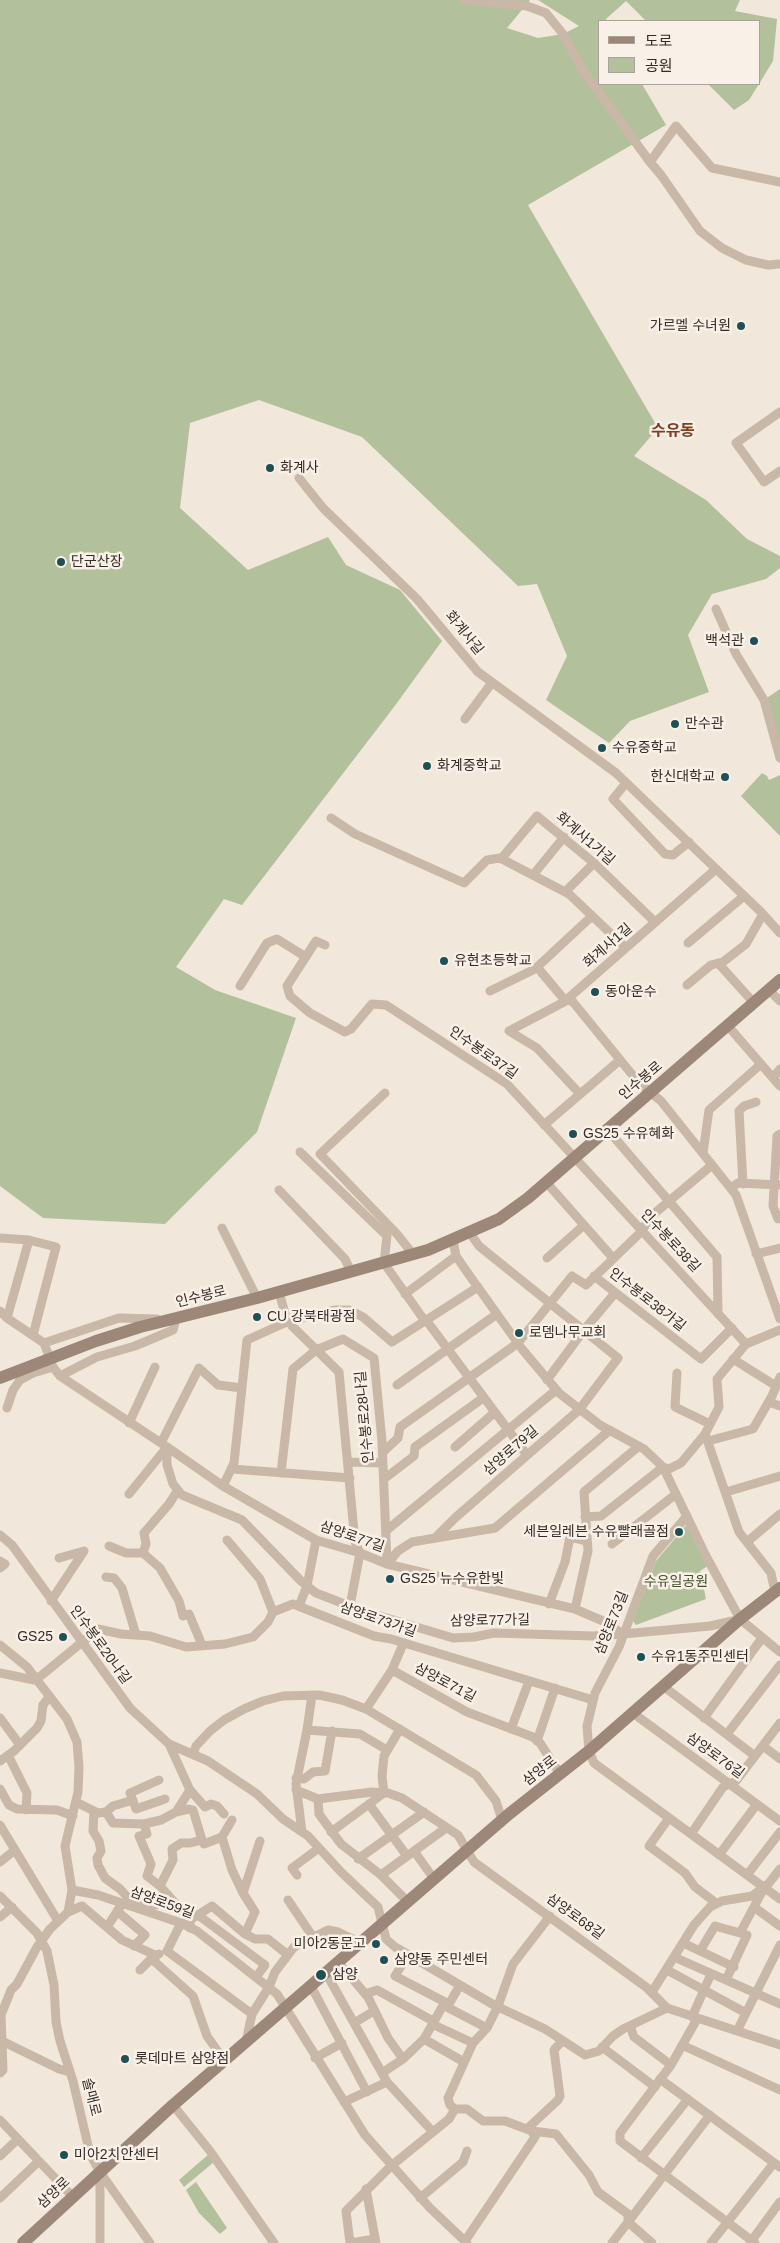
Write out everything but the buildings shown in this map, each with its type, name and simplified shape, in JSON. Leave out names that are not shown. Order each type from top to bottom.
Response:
[{"type":"main road","name":"인수봉로","points":[[0,1378],[140,1327],[257,1298],[428,1250],[499,1219],[546,1182],[780,980]]},
{"type":"main road","name":"삼양로","points":[[23,2243],[224,2060],[502,1820],[589,1751],[740,1620],[778,1590]]},
{"type":"street","points":[[464,0],[527,6],[546,13],[563,34],[582,69],[700,231],[722,248],[746,260],[768,265],[780,264]]},
{"type":"street","points":[[650,162],[676,126],[712,168],[780,182]]},
{"type":"street","points":[[780,412],[736,444],[764,482],[780,471]]},
{"type":"street","name":"화계사길","points":[[299,478],[323,508],[417,599],[478,672],[491,684],[626,783],[763,914],[780,933]]},
{"type":"street","points":[[716,609],[736,654],[764,700],[780,758]]},
{"type":"street","points":[[465,719],[491,684]]},
{"type":"street","points":[[626,783],[613,799],[665,854],[673,855],[689,842]]},
{"type":"street","name":"화계사1가길","points":[[501,859],[537,816],[594,863],[655,922]]},
{"type":"street","points":[[332,818],[355,834],[464,883],[487,860],[501,859],[566,892],[626,948]]},
{"type":"street","points":[[533,875],[564,837]]},
{"type":"street","points":[[566,892],[594,863]]},
{"type":"street","name":"화계사1길","points":[[580,1094],[537,1048],[509,1031],[568,999],[716,869]]},
{"type":"street","points":[[688,943],[744,896]]},
{"type":"street","points":[[687,985],[711,964],[723,962],[746,944],[763,914]]},
{"type":"street","points":[[490,991],[537,967],[592,916]]},
{"type":"street","points":[[240,986],[267,943],[277,938],[306,957],[316,941],[325,945]]},
{"type":"street","name":"인수봉로37길","points":[[306,957],[287,986],[290,996],[310,1013],[345,1032],[351,1029],[372,1004],[386,1005],[507,1084],[574,1158]]},
{"type":"street","points":[[718,963],[754,1003]]},
{"type":"street","points":[[537,967],[563,998],[573,1002],[639,1083],[662,1101],[736,1195],[780,1319]]},
{"type":"street","points":[[769,990],[780,1001]]},
{"type":"street","points":[[728,1026],[780,1086]]},
{"type":"street","points":[[544,1124],[620,1060]]},
{"type":"street","points":[[703,1153],[709,1110],[761,1064]]},
{"type":"street","points":[[773,1078],[780,1069]]},
{"type":"street","points":[[385,1093],[320,1154],[397,1234],[412,1253]]},
{"type":"street","points":[[743,1184],[739,1111],[744,1106],[756,1102]]},
{"type":"street","points":[[607,1129],[717,1257],[718,1314]]},
{"type":"street","points":[[778,1219],[773,1206],[778,1185],[777,1136],[780,1134]]},
{"type":"street","points":[[300,1152],[387,1236],[384,1263],[405,1294],[527,1455]]},
{"type":"street","name":"인수봉로38길","points":[[574,1158],[746,1344]]},
{"type":"street","name":"인수봉로38가길","points":[[712,1165],[649,1218],[642,1231],[594,1276],[701,1359],[732,1328]]},
{"type":"street","points":[[546,1182],[612,1258]]},
{"type":"street","points":[[730,1188],[738,1184],[778,1185]]},
{"type":"street","points":[[279,1190],[345,1259],[351,1272]]},
{"type":"street","points":[[547,1258],[584,1225]]},
{"type":"street","points":[[222,1228],[257,1298]]},
{"type":"street","points":[[470,1233],[479,1246],[584,1330]]},
{"type":"street","points":[[0,1238],[29,1240],[56,1247],[33,1335]]},
{"type":"street","points":[[7,1318],[29,1240]]},
{"type":"street","points":[[453,1240],[456,1256],[518,1343],[556,1390],[579,1410],[639,1446],[663,1467],[706,1556],[740,1620],[780,1652]]},
{"type":"street","points":[[756,1254],[780,1248]]},
{"type":"street","points":[[405,1294],[456,1256]]},
{"type":"street","points":[[383,1452],[398,1438],[400,1427],[518,1343],[572,1276],[586,1285],[594,1276]]},
{"type":"street","points":[[224,1486],[232,1468],[248,1340],[289,1321],[335,1310],[348,1310],[363,1317],[392,1342],[478,1288]]},
{"type":"street","points":[[279,1292],[289,1321],[339,1372],[355,1542],[360,1553],[350,1606]]},
{"type":"street","points":[[548,1380],[584,1330],[615,1293]]},
{"type":"street","points":[[0,1311],[7,1318],[44,1343],[57,1372],[129,1423],[164,1445],[167,1465],[173,1484],[178,1490],[170,1504],[144,1533],[146,1544],[143,1553]]},
{"type":"street","points":[[397,1384],[498,1314]]},
{"type":"street","points":[[7,1408],[13,1390],[20,1380],[32,1373],[57,1372],[97,1357],[135,1346],[173,1330],[176,1319],[118,1318],[44,1343]]},
{"type":"street","name":"삼양로79길","points":[[435,1538],[579,1410],[618,1358],[584,1330]]},
{"type":"street","points":[[663,1467],[670,1469],[681,1463],[706,1437],[719,1407],[717,1379],[733,1359],[746,1344],[780,1330]]},
{"type":"street","name":"인수봉로28나길","points":[[316,1350],[343,1339],[374,1358],[383,1452],[387,1564]]},
{"type":"street","points":[[281,1473],[293,1369],[316,1350]]},
{"type":"street","points":[[706,1437],[753,1429],[769,1402],[778,1380],[733,1359]]},
{"type":"street","points":[[129,1423],[154,1367]]},
{"type":"street","points":[[129,1494],[164,1445],[199,1368],[218,1385],[242,1388]]},
{"type":"street","points":[[677,1373],[675,1407],[710,1424]]},
{"type":"street","points":[[387,1530],[556,1390]]},
{"type":"street","name":"인수봉로28나길","points":[[384,1478],[414,1456],[415,1447],[483,1398]]},
{"type":"street","points":[[769,1402],[780,1406]]},
{"type":"street","points":[[455,1446],[494,1413]]},
{"type":"street","points":[[387,1564],[398,1551],[412,1542],[495,1528],[610,1430]]},
{"type":"street","points":[[706,1437],[739,1532],[771,1573],[778,1590]]},
{"type":"street","name":"삼양로77길","points":[[164,1445],[224,1486],[316,1540],[360,1553],[387,1564],[575,1609],[603,1621],[624,1634]]},
{"type":"street","points":[[575,1609],[588,1551],[584,1492],[639,1446]]},
{"type":"street","points":[[348,1462],[383,1463]]},
{"type":"street","points":[[585,1517],[601,1516],[663,1467]]},
{"type":"street","points":[[232,1468],[350,1478]]},
{"type":"street","points":[[726,1492],[780,1476]]},
{"type":"street","name":"삼양로77가길","points":[[178,1490],[182,1495],[242,1520],[307,1586],[316,1593],[350,1606],[453,1638],[474,1637],[494,1633],[593,1636],[624,1634]]},
{"type":"street","points":[[612,1544],[676,1494]]},
{"type":"street","points":[[747,1542],[780,1514]]},
{"type":"street","name":"삼양로73길","points":[[589,1751],[586,1734],[593,1700],[624,1634],[653,1556],[687,1516]]},
{"type":"street","name":"인수봉로20나길","points":[[0,1535],[12,1545],[130,1708],[169,1744],[208,1761],[257,1794],[283,1819],[302,1832],[378,1907],[386,1938],[395,1947],[460,1986],[544,2029],[585,2055],[598,2051],[602,2047]]},
{"type":"street","points":[[549,1604],[565,1562],[570,1537],[587,1541]]},
{"type":"street","points":[[0,1673],[34,1680],[98,1629],[150,1636],[186,1646],[225,1644],[253,1637],[268,1622],[272,1612],[260,1579],[227,1540]]},
{"type":"street","points":[[272,1612],[293,1604],[299,1606],[307,1586],[316,1540]]},
{"type":"street","points":[[109,1546],[126,1552],[143,1553],[160,1568],[179,1601],[184,1616],[189,1614],[202,1646]]},
{"type":"street","points":[[51,1601],[84,1551],[59,1558]]},
{"type":"street","points":[[0,1561],[5,1564],[0,1568]]},
{"type":"street","points":[[106,1577],[114,1578],[122,1588],[136,1635]]},
{"type":"street","name":"삼양로73가길","points":[[299,1606],[357,1630],[593,1700]]},
{"type":"street","points":[[624,1634],[710,1626],[740,1620]]},
{"type":"street","points":[[704,1718],[762,1638]]},
{"type":"street","name":"삼양로71길","points":[[404,1644],[392,1670],[451,1704],[533,1737],[560,1774]]},
{"type":"street","points":[[0,1658],[3,1647],[27,1667],[67,1719],[77,1742],[79,1766],[76,1802],[65,1846],[72,1890],[68,1912]]},
{"type":"street","points":[[727,1734],[780,1665]]},
{"type":"street","points":[[366,1710],[392,1670]]},
{"type":"street","points":[[511,1729],[529,1681]]},
{"type":"street","points":[[663,1686],[756,1756]]},
{"type":"street","points":[[537,1741],[554,1688]]},
{"type":"street","points":[[302,1832],[296,1778],[307,1730],[312,1694]]},
{"type":"street","points":[[193,1754],[196,1746],[210,1730],[244,1709],[263,1701],[283,1696],[312,1694],[342,1700],[366,1710],[400,1729],[476,1775],[496,1802],[502,1820]]},
{"type":"street","points":[[0,1761],[37,1728],[41,1721],[43,1705],[49,1697]]},
{"type":"street","name":"삼양로76길","points":[[633,1713],[780,1821]]},
{"type":"street","points":[[0,1718],[20,1745]]},
{"type":"street","points":[[691,1834],[723,1788],[736,1781],[780,1723]]},
{"type":"street","points":[[384,1793],[382,1776],[387,1750],[400,1729]]},
{"type":"street","points":[[307,1730],[360,1734],[387,1750]]},
{"type":"street","points":[[296,1778],[304,1778],[313,1772],[324,1771],[332,1731]]},
{"type":"street","points":[[169,1744],[190,1790],[205,1807],[211,1804],[217,1806],[224,1814]]},
{"type":"street","points":[[763,1746],[780,1759]]},
{"type":"street","points":[[589,1751],[594,1763],[780,1899]]},
{"type":"street","points":[[8,1755],[27,1793],[26,1810]]},
{"type":"street","points":[[159,1780],[130,1793],[136,1809],[165,1799]]},
{"type":"street","points":[[176,1812],[190,1790]]},
{"type":"street","points":[[296,1790],[318,1799],[372,1792],[384,1793]]},
{"type":"street","points":[[0,1791],[9,1806],[26,1810],[57,1810],[73,1816]]},
{"type":"street","points":[[331,1832],[384,1793]]},
{"type":"street","name":"삼양로68길","points":[[384,1793],[402,1798],[458,1835],[474,1862],[652,1992],[667,2008]]},
{"type":"street","points":[[318,1799],[319,1814],[341,1844],[381,1875],[408,1902]]},
{"type":"street","points":[[76,1802],[98,1813],[106,1812],[113,1806],[133,1800]]},
{"type":"street","points":[[368,1804],[391,1835],[434,1879]]},
{"type":"street","points":[[720,1855],[757,1804]]},
{"type":"street","points":[[106,1812],[113,1823],[144,1824],[161,1820],[176,1812],[193,1810],[204,1844],[222,1837],[232,1820]]},
{"type":"street","points":[[94,1811],[93,1830],[99,1841],[101,1851],[97,1858],[98,1865],[105,1878],[120,1889],[133,1903],[156,1905],[173,1860],[172,1849],[181,1843],[202,1840]]},
{"type":"street","points":[[358,1859],[424,1812]]},
{"type":"street","points":[[670,1818],[650,1846],[685,1873],[695,1887],[716,1903]]},
{"type":"street","points":[[144,1824],[147,1834],[139,1836],[151,1864],[148,1876],[193,1921],[212,1906],[245,1934],[255,1939],[268,1938],[288,1954]]},
{"type":"street","points":[[0,1825],[58,1921]]},
{"type":"street","points":[[381,1875],[446,1828]]},
{"type":"street","points":[[747,1876],[780,1832]]},
{"type":"street","points":[[222,1837],[232,1870],[255,1912],[245,1934]]},
{"type":"street","points":[[243,1893],[260,1841]]},
{"type":"street","points":[[297,1875],[292,1868],[319,1848]]},
{"type":"street","points":[[0,1862],[15,1850]]},
{"type":"street","points":[[740,1933],[764,1888],[780,1869]]},
{"type":"street","points":[[652,1992],[700,1916],[716,1903],[752,1896],[764,1888]]},
{"type":"street","name":"삼양로59길","points":[[72,1890],[98,1895],[181,1923],[193,1921],[265,1965],[256,1977]]},
{"type":"street","name":"솔매로","points":[[0,1896],[37,1933],[47,1952],[54,1985],[56,2022],[60,2041],[70,2072],[90,2154],[100,2172],[150,2243]]},
{"type":"street","points":[[288,1900],[313,1938]]},
{"type":"street","points":[[107,1927],[123,1903]]},
{"type":"street","points":[[2,2071],[1,2015],[11,1990],[17,1984],[26,1965],[42,1942],[58,1921],[68,1912],[82,1906],[122,1940],[156,1955]]},
{"type":"street","points":[[754,1907],[780,1926]]},
{"type":"street","points":[[0,1917],[12,1908]]},
{"type":"street","points":[[117,1911],[145,1935],[134,1946]]},
{"type":"street","points":[[550,1916],[513,1964],[488,2028],[473,2043],[448,2098],[450,2104],[456,2109],[467,2109],[483,2121],[505,2121],[532,2131],[556,2134],[588,2175],[598,2192],[628,2214],[628,2222],[652,2243]]},
{"type":"street","name":"삼양로59길","points":[[193,1921],[277,1994],[315,2058],[365,2134],[420,2198],[466,2242]]},
{"type":"street","points":[[140,1970],[156,1955],[166,1951],[181,1923]]},
{"type":"street","points":[[696,1967],[701,1952],[715,1926],[747,1935],[726,1980]]},
{"type":"street","points":[[246,2042],[252,2014],[269,1987],[274,1972],[294,1947],[328,1930],[338,1932],[361,1943]]},
{"type":"street","points":[[683,1943],[734,1966]]},
{"type":"street","points":[[737,2031],[780,1945]]},
{"type":"street","points":[[166,1951],[252,2014]]},
{"type":"street","points":[[156,1955],[155,1962],[193,1996],[206,2036],[224,2060]]},
{"type":"street","points":[[408,1955],[396,1976],[488,2028]]},
{"type":"street","points":[[674,1957],[780,2004]]},
{"type":"street","points":[[338,1962],[365,1994],[388,2038],[404,2058]]},
{"type":"street","points":[[666,1970],[746,2013]]},
{"type":"street","points":[[326,1972],[387,2082],[432,2132]]},
{"type":"street","points":[[711,1974],[695,2018],[682,2045],[671,2065],[620,2133],[620,2141],[752,2242],[780,2202]]},
{"type":"street","points":[[311,1986],[367,2092]]},
{"type":"street","points":[[444,2003],[449,2004],[460,1986]]},
{"type":"street","points":[[365,1994],[377,1990],[433,2023],[473,2043]]},
{"type":"street","points":[[382,2073],[404,2058],[424,2039],[444,2003]]},
{"type":"street","points":[[655,2087],[602,2047],[613,2036],[667,2008],[780,2045]]},
{"type":"street","points":[[354,2023],[374,2011]]},
{"type":"street","points":[[630,2026],[634,2037],[671,2065]]},
{"type":"street","points":[[424,2039],[464,2062]]},
{"type":"street","points":[[1,2041],[59,2069],[70,2072]]},
{"type":"street","points":[[466,2242],[535,2137],[529,2127],[560,2096],[554,2050],[562,2041]]},
{"type":"street","points":[[315,2058],[342,2044]]},
{"type":"street","points":[[682,2045],[780,2090]]},
{"type":"street","points":[[660,2079],[777,2165],[711,2243]]},
{"type":"street","points":[[344,2102],[387,2082]]},
{"type":"street","points":[[641,2158],[688,2099]]},
{"type":"street","points":[[173,2105],[210,2151],[274,2243]]},
{"type":"street","points":[[366,2190],[376,2241],[350,2243],[346,2211],[366,2190],[391,2166],[449,2119],[456,2109]]},
{"type":"street","points":[[612,2243],[710,2115]]},
{"type":"street","points":[[0,2120],[73,2197]]},
{"type":"street","points":[[0,2156],[18,2139]]},
{"type":"street","points":[[420,2198],[463,2162],[467,2151]]},
{"type":"street","points":[[0,2198],[39,2161]]},
{"type":"street","points":[[100,2172],[100,2243]]},
{"type":"green space","points":[[0,0],[530,0],[507,28],[538,38],[563,34],[579,26],[538,0],[740,0],[735,11],[777,19],[773,61],[760,82],[760,20],[645,20],[626,1],[606,20],[598,20],[598,85],[643,85],[666,125],[528,205],[658,428],[634,456],[706,500],[747,539],[780,556],[780,568],[766,579],[712,594],[688,635],[709,692],[630,721],[609,743],[546,700],[567,656],[537,584],[518,586],[362,437],[259,400],[190,423],[180,508],[248,570],[328,537],[346,565],[400,590],[442,641],[394,707],[242,905],[224,899],[176,967],[215,990],[296,1018],[257,1132],[165,1224],[43,1218],[0,1186]]},
{"type":"green space","points":[[709,85],[758,85],[749,100],[734,110]]},
{"type":"green space","points":[[780,689],[780,758],[764,700]]},
{"type":"green space","points":[[762,773],[769,780],[780,775],[780,836],[741,796]]},
{"type":"green space","name":"수유일공원","points":[[688,1523],[709,1565],[700,1571],[706,1599],[636,1625],[633,1621],[656,1561]]},
{"type":"green space","points":[[209,2154],[214,2162],[184,2187],[179,2180]]},
{"type":"green space","points":[[196,2182],[227,2228],[220,2234],[199,2213],[186,2190]]},
{"type":"place","name":"가르멜 수녀원","points":[[741,326]]},
{"type":"place","name":"화계사","points":[[270,468]]},
{"type":"place","name":"단군산장","points":[[61,562]]},
{"type":"place","name":"백석관","points":[[754,641]]},
{"type":"place","name":"만수관","points":[[675,724]]},
{"type":"place","name":"수유중학교","points":[[602,748]]},
{"type":"place","name":"화계중학교","points":[[427,766]]},
{"type":"place","name":"한신대학교","points":[[725,777]]},
{"type":"place","name":"유현초등학교","points":[[444,961]]},
{"type":"place","name":"동아운수","points":[[595,992]]},
{"type":"place","name":"GS25 수유혜화","points":[[573,1134]]},
{"type":"place","name":"CU 강북태광점","points":[[257,1317]]},
{"type":"place","name":"로뎀나무교회","points":[[519,1333]]},
{"type":"place","name":"세븐일레븐 수유빨래골점","points":[[679,1532]]},
{"type":"place","name":"GS25 뉴수유한빛","points":[[390,1579]]},
{"type":"place","name":"GS25","points":[[63,1637]]},
{"type":"place","name":"수유1동주민센터","points":[[641,1657]]},
{"type":"place","name":"미아2동문고","points":[[376,1944]]},
{"type":"place","name":"삼양동 주민센터","points":[[384,1960]]},
{"type":"place","name":"삼양","points":[[321,1975]]},
{"type":"place","name":"롯데마트 삼양점","points":[[125,2059]]},
{"type":"place","name":"미아2치안센터","points":[[64,2155]]},
{"type":"district","name":"수유동","points":[[673,432]]}]
